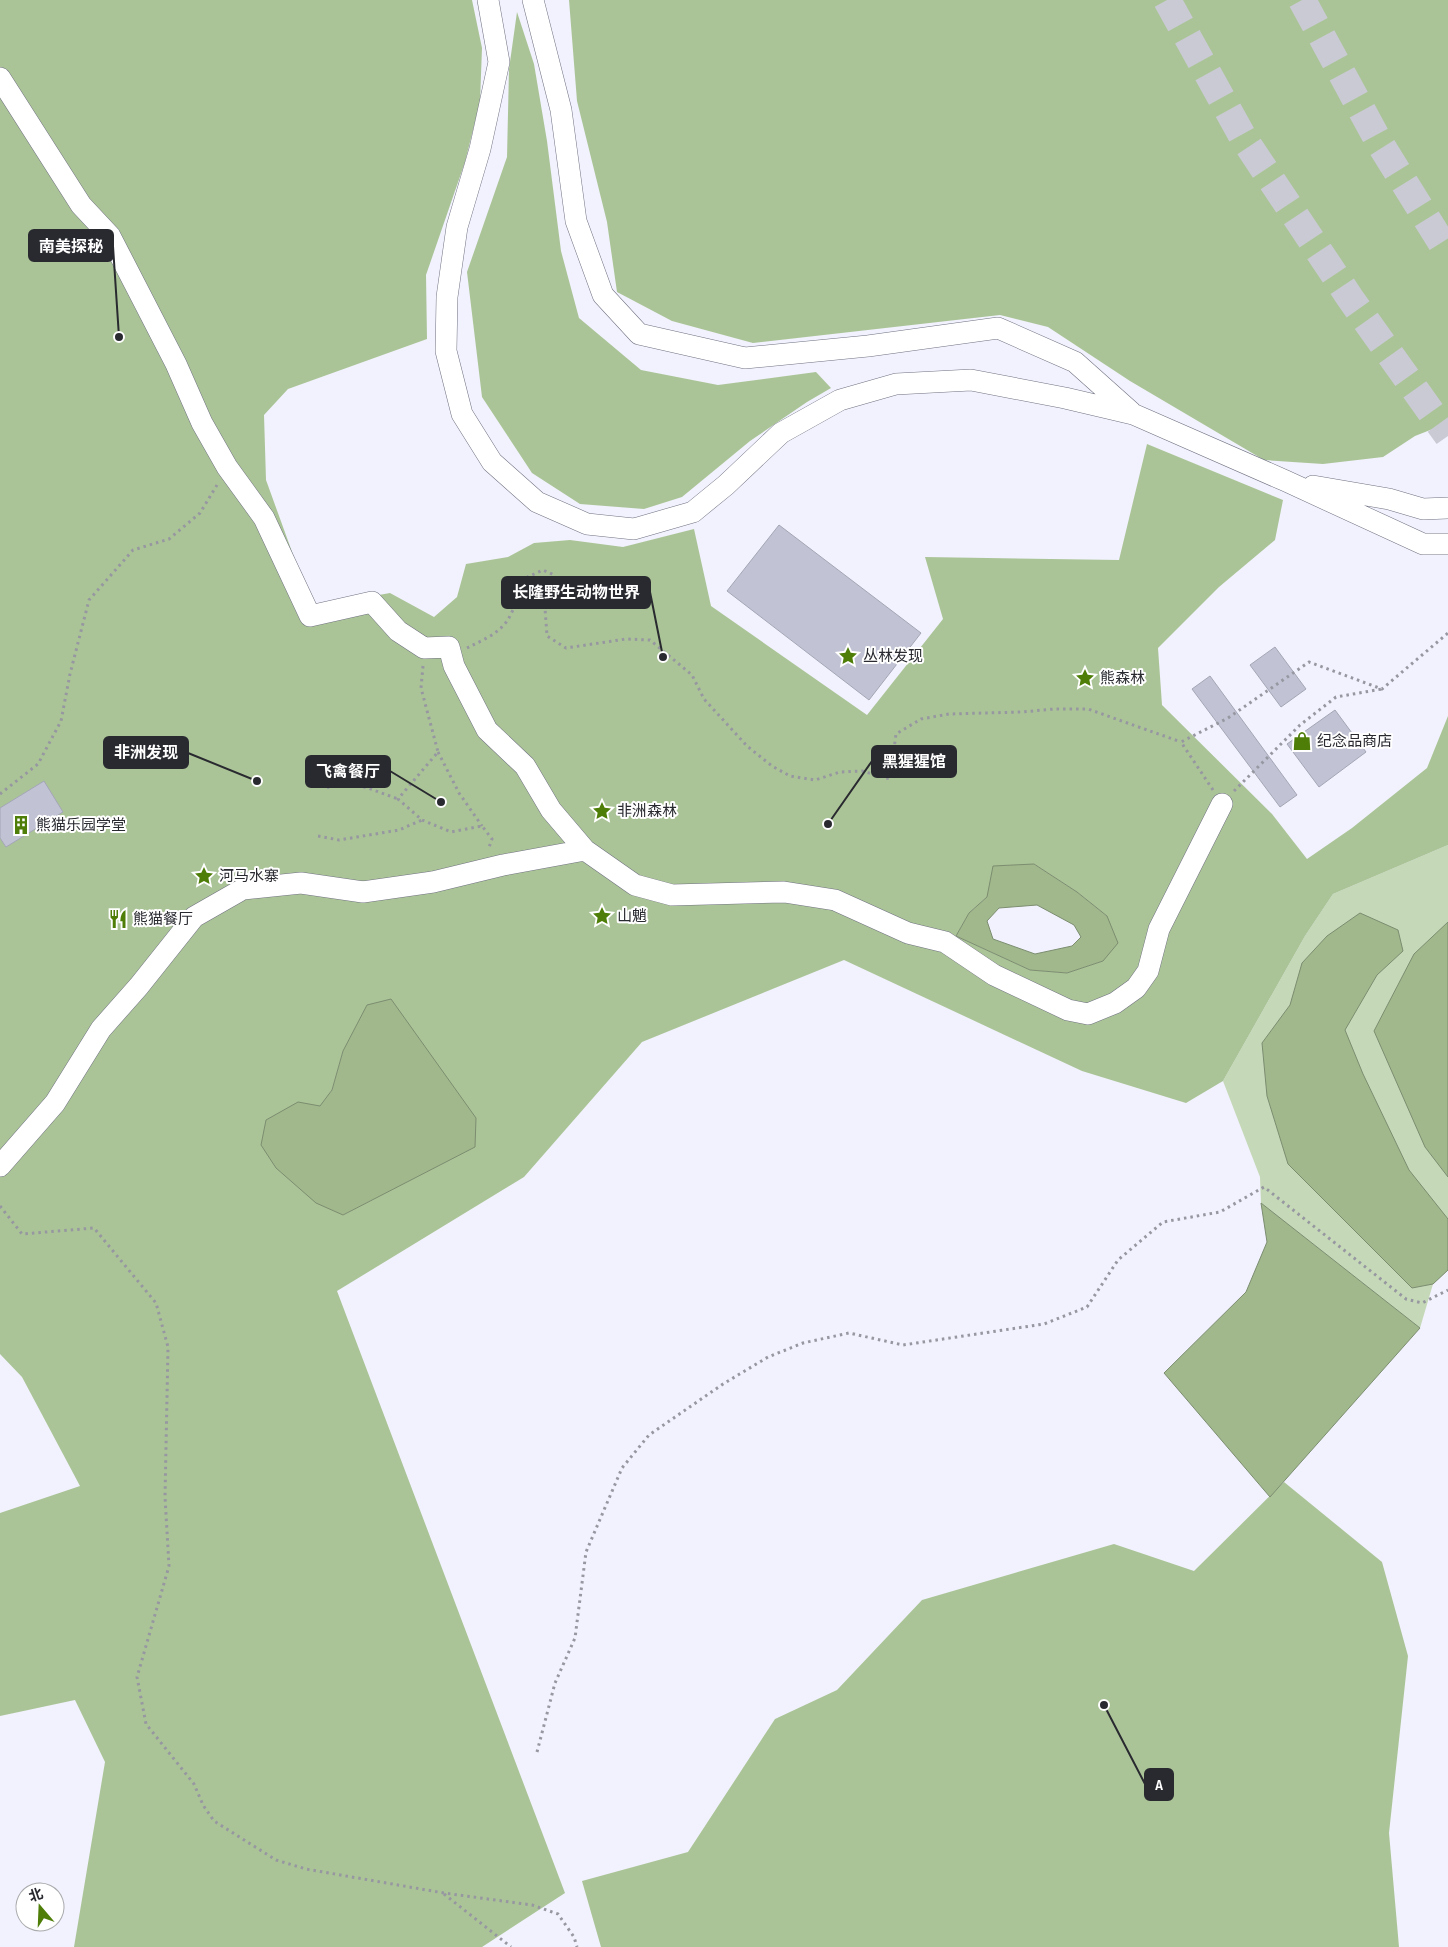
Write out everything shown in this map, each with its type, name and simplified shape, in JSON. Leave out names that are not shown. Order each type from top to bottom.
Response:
[{"type":"street","points":[[488,0],[498,62],[480,150],[457,227],[447,297],[446,351],[462,414],[492,462],[537,502],[587,524],[634,529],[692,512],[726,484],[781,433],[840,400],[896,384],[971,380],[1065,398],[1133,414],[1423,544],[1448,544]]},
{"type":"street","points":[[533,0],[561,110],[576,221],[603,295],[639,334],[745,358],[868,346],[998,328],[1075,362],[1133,414]]},
{"type":"street","points":[[0,78],[81,205],[110,236],[176,364],[202,423],[227,467],[264,518],[310,616],[372,602],[398,631],[424,648],[449,647],[454,666],[487,730],[525,766],[551,810],[585,850],[635,884],[672,895],[784,892],[835,900],[908,933],[945,942],[994,975],[1068,1010],[1088,1014],[1115,1003],[1136,988],[1148,971],[1159,928],[1222,804]]},
{"type":"street","points":[[1286,481],[1389,499],[1423,509],[1448,508]]},
{"type":"street","points":[[0,1166],[55,1103],[101,1029],[139,986],[194,917],[243,889],[301,883],[363,892],[433,882],[585,850]]},
{"type":"path","points":[[0,794],[38,764],[61,721],[70,674],[89,600],[133,550],[168,539],[200,514],[227,467]]},
{"type":"path","points":[[449,647],[467,649],[494,633],[507,621],[523,579],[543,570],[554,575],[559,586],[545,608],[547,636],[566,648],[626,639],[650,640],[692,675],[704,699],[747,746],[772,766],[790,776],[815,780],[840,772],[862,771],[890,779],[896,734],[921,719],[949,714],[1088,709],[1181,742],[1222,804],[1300,725],[1336,697],[1382,688],[1448,633]]},
{"type":"path","points":[[424,648],[421,688],[438,752],[459,793],[492,839],[480,871]]},
{"type":"path","points":[[1181,742],[1228,718],[1309,662],[1382,688]]},
{"type":"path","points":[[398,799],[438,752]]},
{"type":"path","points":[[327,788],[338,781],[368,788],[398,799],[422,820],[451,832],[482,826]]},
{"type":"path","points":[[318,836],[339,840],[399,830],[422,820]]},
{"type":"path","points":[[537,1752],[555,1683],[575,1638],[586,1552],[622,1468],[649,1435],[723,1384],[768,1357],[803,1344],[849,1333],[903,1345],[1044,1324],[1087,1308],[1118,1260],[1163,1222],[1220,1212],[1264,1187],[1406,1299],[1422,1303],[1448,1290]]},
{"type":"path","points":[[0,1206],[22,1234],[94,1228],[156,1303],[168,1346],[165,1496],[169,1566],[137,1677],[146,1724],[194,1784],[203,1805],[214,1821],[276,1860],[306,1869],[444,1893],[532,1905],[558,1914],[574,1937],[577,1947]]},
{"type":"path","points":[[444,1893],[511,1947]]},
{"type":"shaded area","points":[[0,0],[472,0],[482,48],[480,102],[465,162],[426,275],[427,339],[288,389],[264,415],[266,480],[312,607],[390,593],[434,617],[457,597],[466,564],[508,557],[534,543],[570,540],[623,547],[694,529],[711,606],[867,715],[943,619],[925,557],[1119,560],[1147,444],[1283,500],[1275,540],[1219,587],[1158,648],[1162,705],[1272,814],[1307,859],[1352,828],[1427,768],[1448,716],[1448,845],[1333,894],[1305,936],[1223,1081],[1186,1103],[1082,1071],[844,960],[642,1042],[524,1177],[337,1291],[565,1893],[482,1947],[74,1947],[105,1762],[75,1700],[0,1716],[0,1513],[80,1486],[22,1377],[0,1354]],"holes":[[[1034,864],[1077,892],[1107,916],[1103,961],[1067,973],[1030,970],[956,936],[969,913],[987,897]],[[343,1051],[381,1195],[343,1215],[320,1107],[332,1090]]]},
{"type":"shaded area","points":[[569,0],[1448,0],[1448,423],[1415,436],[1383,457],[1323,464],[1264,460],[1130,381],[1048,327],[1000,315],[753,343],[672,321],[617,292],[607,222],[577,101]]},
{"type":"shaded area","points":[[517,12],[534,64],[547,141],[561,251],[579,318],[641,370],[718,385],[816,372],[831,388],[750,441],[682,497],[644,509],[580,504],[532,473],[482,397],[467,272],[507,157],[509,69]]},
{"type":"shaded area","points":[[1448,845],[1448,1270],[1433,1284],[1420,1328],[1261,1203],[1260,1177],[1223,1081],[1305,936],[1333,894]]},
{"type":"shaded area","points":[[1034,864],[1077,892],[1107,916],[1118,943],[1103,961],[1067,973],[1030,970],[956,936],[969,913],[987,897],[993,866]],"holes":[[[1037,905],[1074,925],[1081,937],[1072,946],[1035,954],[993,939],[987,921],[999,908]]]},
{"type":"shaded area","points":[[1360,913],[1398,930],[1403,951],[1377,975],[1345,1030],[1363,1074],[1409,1170],[1448,1219],[1448,1270],[1433,1284],[1412,1288],[1288,1164],[1267,1096],[1262,1043],[1290,1005],[1302,963],[1327,936]]},
{"type":"shaded area","points":[[1448,922],[1448,1177],[1425,1147],[1374,1031],[1414,954]]},
{"type":"shaded area","points":[[391,999],[476,1118],[475,1147],[343,1215],[316,1203],[276,1168],[261,1145],[266,1120],[298,1102],[320,1106],[332,1090],[343,1051],[367,1005]]},
{"type":"shaded area","points":[[1261,1203],[1420,1328],[1270,1497],[1164,1373],[1246,1292],[1267,1242]]},
{"type":"shaded area","points":[[1284,1482],[1382,1562],[1408,1656],[1389,1833],[1399,1947],[601,1947],[582,1881],[688,1852],[775,1719],[837,1690],[922,1600],[1114,1544],[1194,1571]]},
{"type":"building","points":[[779,525],[921,633],[869,700],[727,591]]},
{"type":"building","points":[[1275,647],[1306,689],[1281,707],[1250,665]]},
{"type":"building","points":[[1210,676],[1297,795],[1280,807],[1192,689]]},
{"type":"building","points":[[1335,710],[1366,752],[1319,787],[1287,744]]},
{"type":"building","name":"熊猫乐园学堂","points":[[44,781],[63,812],[6,847],[0,838],[0,808]]},
{"type":"tunnel","points":[[1167,0],[1244,139],[1350,298],[1448,436]]},
{"type":"tunnel","points":[[1302,0],[1379,142],[1448,253]]},
{"type":"place","name":"南美探秘","points":[[119,337]]},
{"type":"place","name":"丛林发现","points":[[848,656]]},
{"type":"place","name":"长隆野生动物世界","points":[[663,657]]},
{"type":"place","name":"熊森林","points":[[1085,678]]},
{"type":"place","name":"纪念品商店","points":[[1302,741]]},
{"type":"place","name":"非洲发现","points":[[257,781]]},
{"type":"place","name":"飞禽餐厅","points":[[441,802]]},
{"type":"place","name":"非洲森林","points":[[602,811]]},
{"type":"place","name":"黑猩猩馆","points":[[828,824]]},
{"type":"place","name":"熊猫乐园学堂","points":[[21,825]]},
{"type":"place","name":"河马水寨","points":[[204,876]]},
{"type":"place","name":"山魈","points":[[602,916]]},
{"type":"place","name":"熊猫餐厅","points":[[118,919]]},
{"type":"place","name":"A","points":[[1104,1705]]}]
